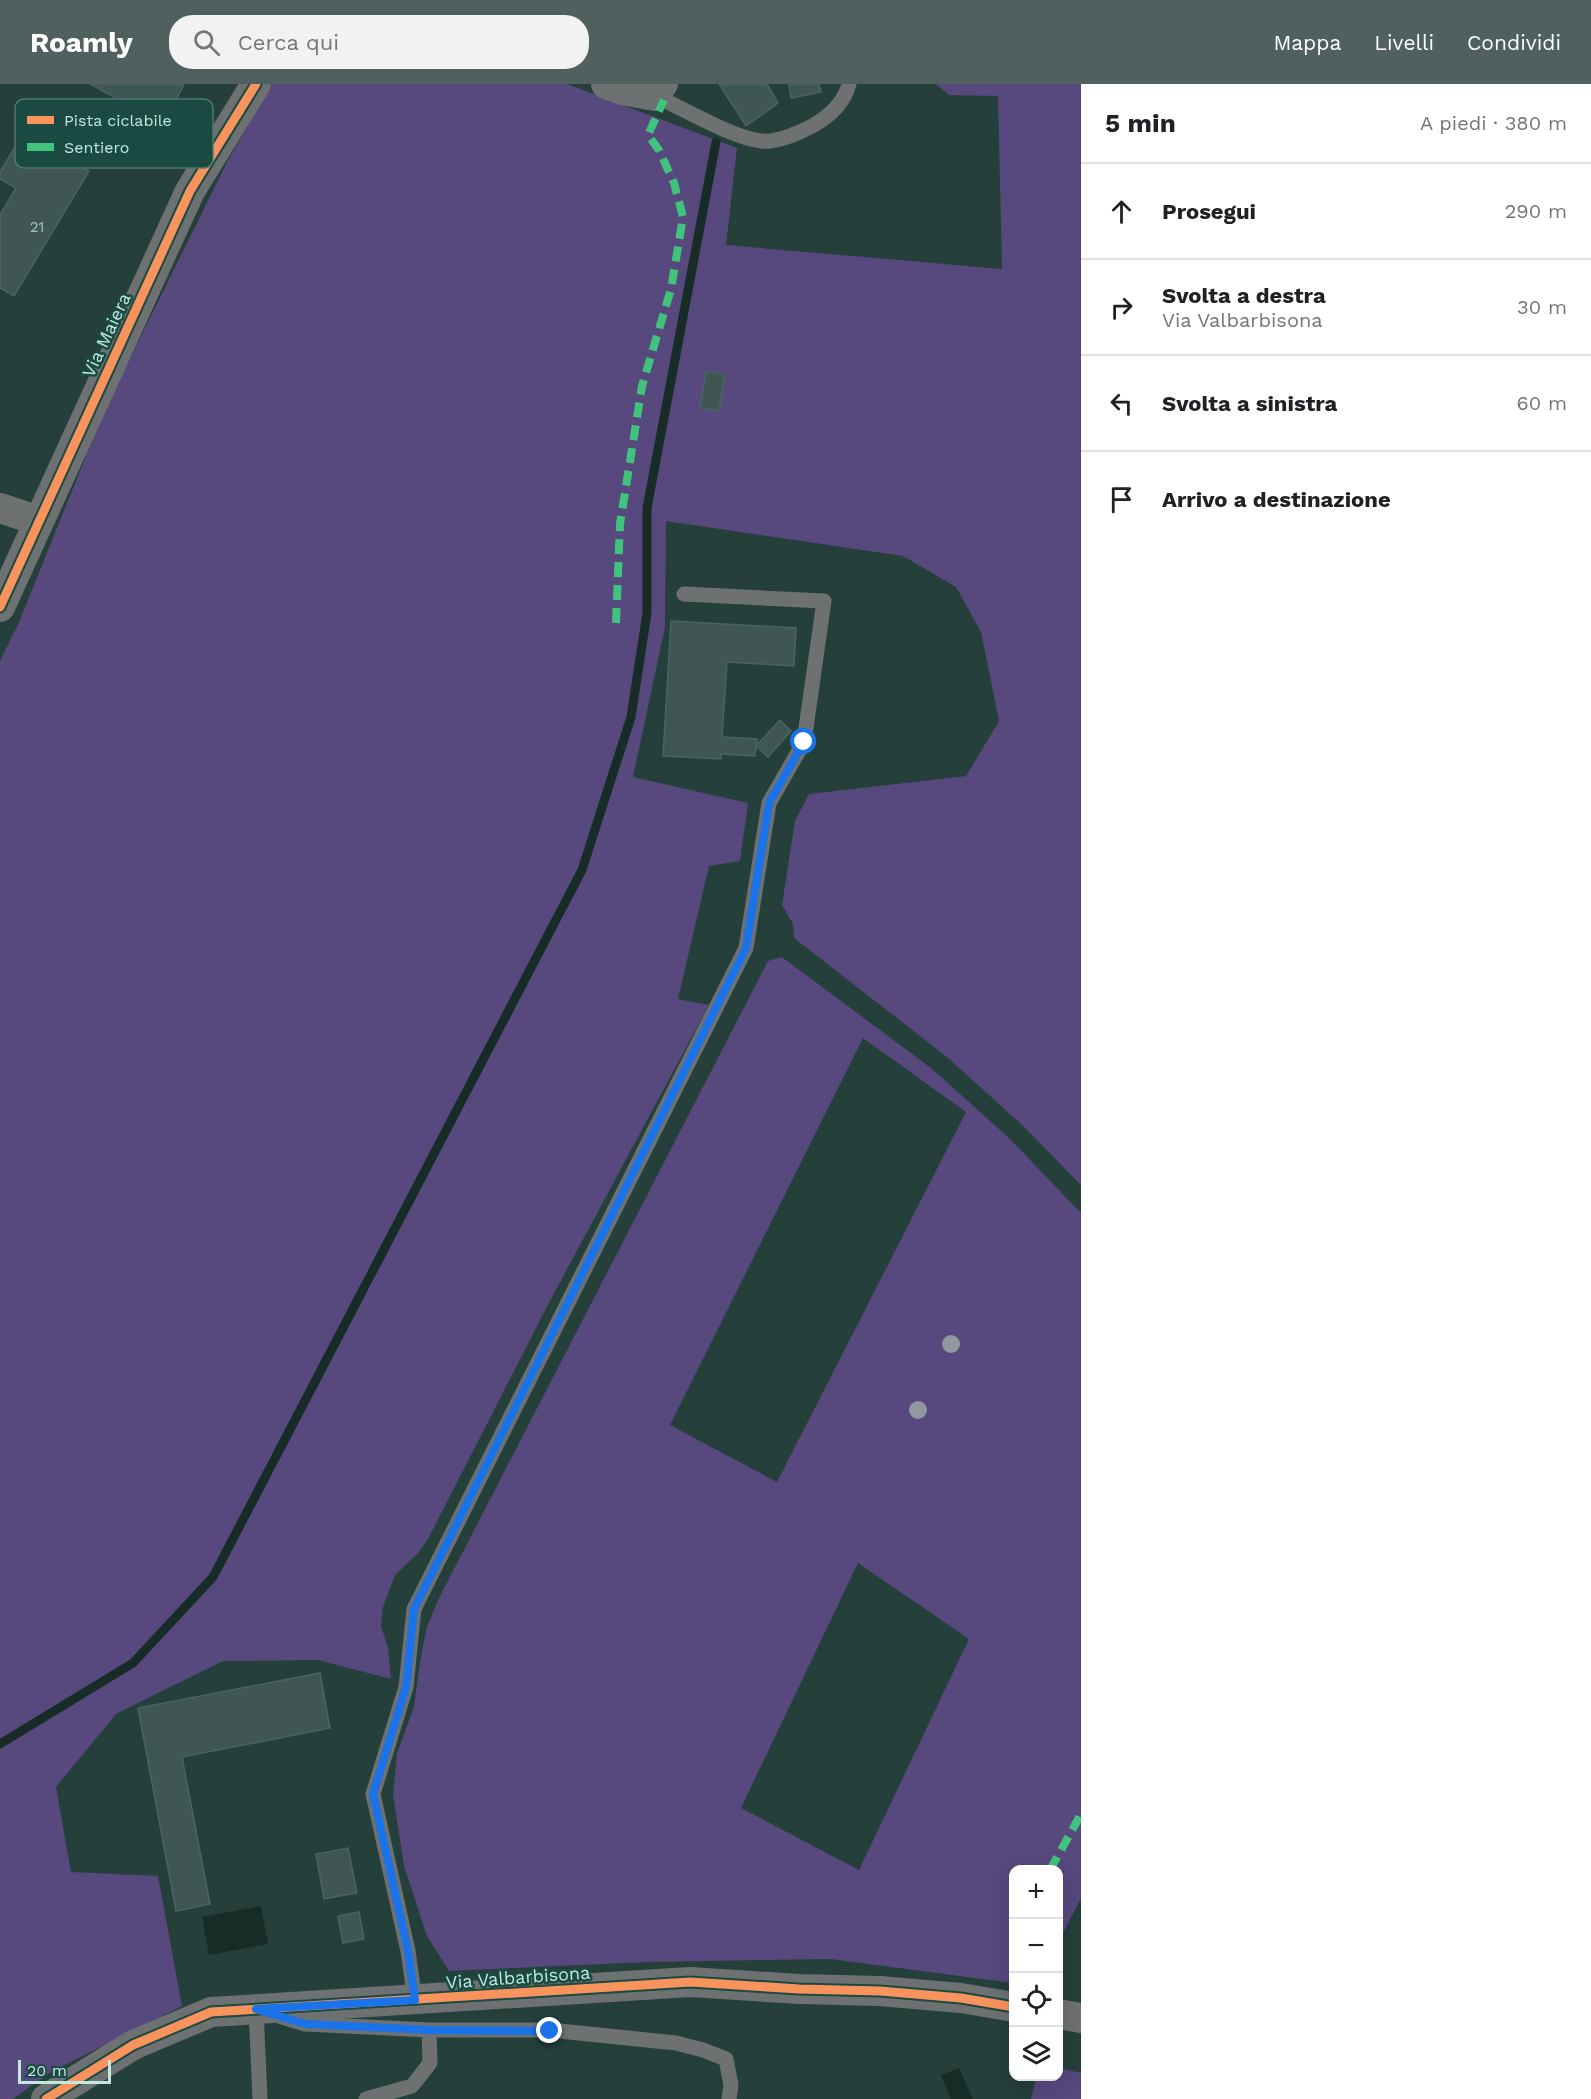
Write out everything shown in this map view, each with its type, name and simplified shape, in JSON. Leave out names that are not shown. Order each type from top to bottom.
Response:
[{"type":"street","name":"Via Maiera","points":[[213,154],[256,84]]},
{"type":"street","points":[[606,84],[621,90],[659,90]]},
{"type":"street","name":"Via Maiera","points":[[0,607],[190,191],[204,168]]},
{"type":"street","points":[[0,508],[39,521]]},
{"type":"street","name":"Via Valbarbisona","points":[[46,2099],[143,2041],[211,2012],[690,1982],[799,1989],[880,1991],[1009,2002]]},
{"type":"street","points":[[1063,2015],[1081,2018]]},
{"type":"lane","points":[[659,90],[743,137],[764,141],[799,133],[832,114],[848,91],[849,84]]},
{"type":"lane","points":[[415,2000],[408,1951],[373,1794],[406,1687],[414,1609],[746,948],[769,803],[804,742],[824,601],[684,594]]},
{"type":"lane","points":[[260,2099],[256,2009],[305,2024],[429,2030],[550,2031],[676,2043],[726,2059],[731,2085],[729,2099]]},
{"type":"lane","points":[[366,2099],[412,2086],[430,2063],[429,2030]]},
{"type":"shaded area","points":[[272,84],[567,84],[737,148],[726,245],[1002,269],[998,96],[949,95],[936,84],[1081,84],[1081,1185],[1020,1123],[947,1057],[794,938],[793,924],[782,905],[795,821],[809,794],[966,776],[999,721],[981,632],[956,587],[903,556],[666,521],[665,627],[633,777],[748,803],[740,861],[709,866],[678,999],[709,1005],[551,1299],[428,1539],[418,1553],[395,1575],[383,1607],[381,1626],[388,1647],[391,1679],[318,1660],[223,1661],[116,1714],[56,1787],[71,1872],[158,1876],[182,2006],[51,2072],[13,2099],[0,2099],[0,661],[19,622],[105,409],[228,160]]},
{"type":"shaded area","points":[[782,957],[931,1068],[1008,1137],[1081,1213],[1081,1898],[1063,1933],[1063,1865],[1009,1865],[1009,1982],[830,1959],[648,1962],[449,1971],[427,1936],[404,1866],[393,1794],[397,1754],[414,1706],[427,1627],[439,1598],[768,961]],"holes":[[[863,1038],[966,1112],[777,1482],[670,1425]],[[858,1563],[969,1639],[859,1870],[741,1808]]]},
{"type":"shaded area","points":[[1063,2069],[1081,2073],[1081,2099],[1031,2099],[1035,2081],[1063,2081]]},
{"type":"water","points":[[261,1906],[268,1944],[209,1955],[202,1917]]},
{"type":"water","points":[[959,2068],[973,2099],[951,2099],[941,2075]]},
{"type":"building","points":[[90,84],[184,84],[176,99],[118,99]]},
{"type":"building","points":[[719,84],[767,84],[778,103],[746,126]]},
{"type":"building","points":[[789,84],[819,84],[821,92],[791,98]]},
{"type":"building","points":[[15,147],[15,168],[84,168],[89,171],[14,296],[0,288],[0,215],[16,188],[0,179],[0,172]]},
{"type":"building","points":[[706,371],[725,374],[719,411],[700,408]]},
{"type":"building","points":[[671,621],[796,628],[794,666],[727,662],[722,737],[757,739],[755,756],[721,754],[721,759],[663,756]]},
{"type":"building","points":[[780,720],[791,731],[768,757],[756,746]]},
{"type":"building","points":[[320,1673],[330,1728],[182,1757],[210,1904],[176,1911],[138,1708]]},
{"type":"building","points":[[348,1848],[357,1893],[324,1899],[316,1854]]},
{"type":"building","points":[[359,1912],[364,1939],[343,1943],[338,1916]]},
{"type":"waterway","points":[[0,1744],[133,1663],[213,1577],[582,870],[631,717],[647,613],[647,508],[716,142]]},
{"type":"marked path","points":[[616,623],[620,524],[642,386],[671,289],[683,217],[674,183],[659,150],[648,135],[664,100]]},
{"type":"marked path","points":[[1053,1865],[1081,1814]]},
{"type":"cycle path","points":[[213,154],[256,84]]},
{"type":"cycle path","points":[[0,607],[190,191],[204,168]]},
{"type":"cycle path","points":[[46,2099],[133,2045],[211,2012],[690,1982],[799,1989],[880,1991],[961,1998],[1009,2006]]},
{"type":"route","points":[[550,2031],[429,2030],[305,2024],[256,2009],[415,2000],[408,1951],[373,1794],[406,1687],[414,1609],[746,948],[769,803],[804,742]]}]
